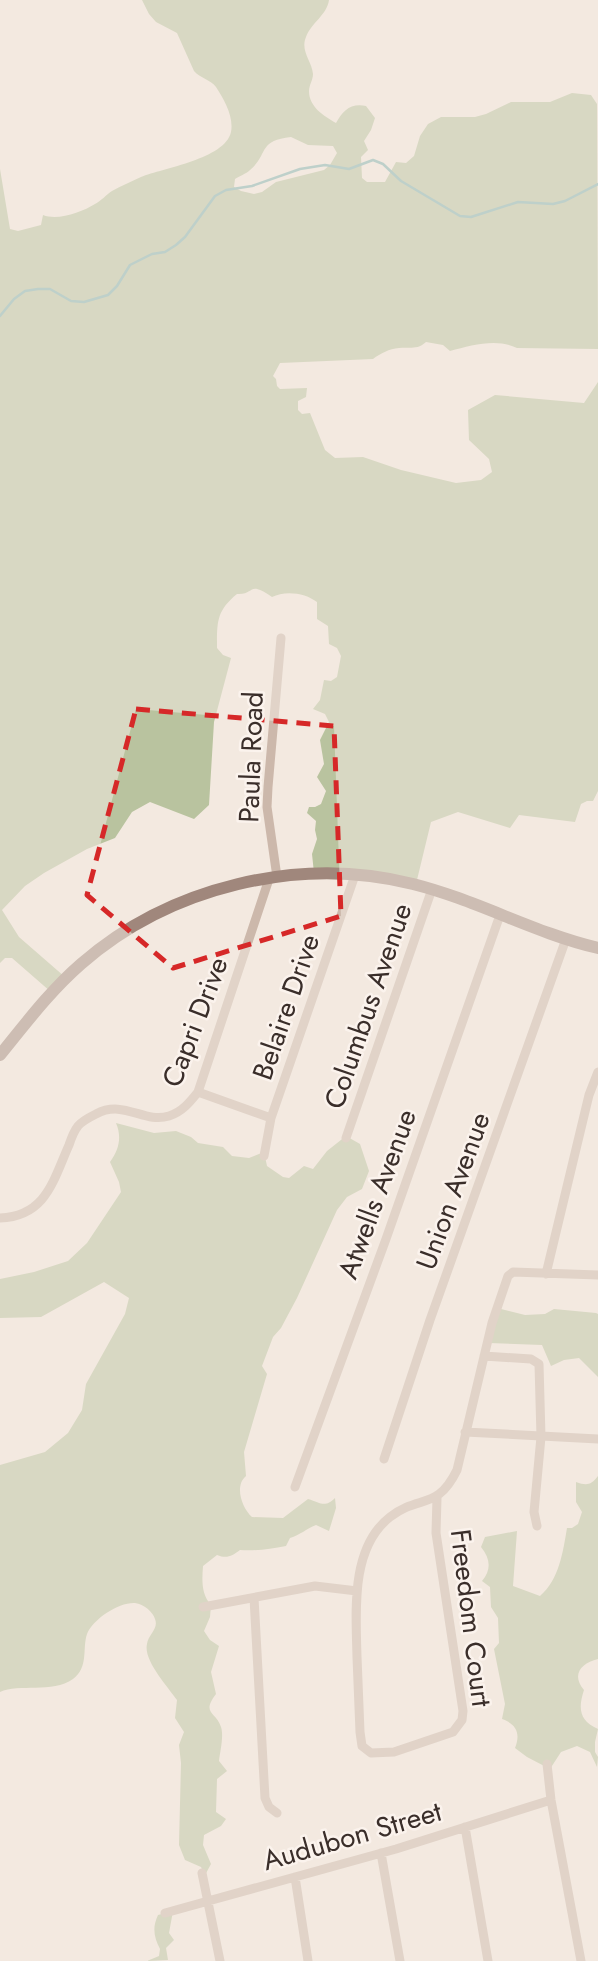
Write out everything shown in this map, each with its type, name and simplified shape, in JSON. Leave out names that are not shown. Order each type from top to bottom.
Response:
[{"type":"main road","points":[[0,1055],[51,993],[102,947],[157,914],[187,900],[227,887],[273,878],[338,874],[388,878],[432,889],[566,939],[598,948]]},
{"type":"street","name":"Paula Road","points":[[273,878],[267,807],[281,638]]},
{"type":"street","name":"Belaire Drive","points":[[264,1156],[271,1118],[355,875]]},
{"type":"street","name":"Capri Drive","points":[[0,1218],[28,1213],[41,1202],[77,1126],[90,1117],[105,1109],[115,1108],[156,1118],[169,1116],[184,1108],[198,1093],[273,878]]},
{"type":"street","name":"Columbus Avenue","points":[[346,1138],[432,889]]},
{"type":"street","name":"Atwells Avenue","points":[[295,1487],[500,915]]},
{"type":"street","name":"Union Avenue","points":[[384,1459],[430,1320],[566,939]]},
{"type":"street","points":[[598,1072],[585,1109],[546,1274],[598,1275]]},
{"type":"street","points":[[198,1093],[271,1118]]},
{"type":"street","name":"Freedom Court","points":[[437,1498],[436,1533],[463,1711],[462,1720],[453,1732],[394,1752],[371,1753],[362,1746],[355,1627],[357,1591],[369,1544],[383,1523],[404,1508],[437,1498],[448,1486],[457,1470],[501,1290],[513,1272],[546,1274]]},
{"type":"street","points":[[484,1356],[531,1359],[539,1364],[541,1437],[534,1512],[537,1526]]},
{"type":"street","points":[[465,1432],[598,1439]]},
{"type":"street","points":[[203,1607],[315,1586],[357,1591]]},
{"type":"street","points":[[254,1598],[265,1798],[269,1807],[277,1813]]},
{"type":"street","points":[[547,1764],[551,1800],[581,1961]]},
{"type":"street","name":"Audubon Street","points":[[165,1913],[382,1853],[551,1800]]},
{"type":"street","points":[[465,1827],[488,1961]]},
{"type":"street","points":[[382,1853],[400,1961]]},
{"type":"street","points":[[202,1873],[210,1900],[220,1961]]},
{"type":"street","points":[[295,1877],[309,1961]]},
{"type":"highlighted area","points":[[136,709],[334,726],[341,916],[173,968],[87,895]]},
{"type":"green space","points":[[142,0],[329,0],[325,10],[308,32],[305,42],[305,51],[313,74],[310,97],[318,110],[336,123],[344,112],[356,106],[366,106],[375,118],[364,141],[368,150],[361,157],[362,178],[367,182],[385,182],[396,162],[406,163],[414,156],[420,136],[428,124],[441,117],[475,117],[511,102],[550,102],[572,93],[591,95],[597,104],[598,349],[517,348],[493,343],[450,351],[443,345],[426,342],[417,347],[388,350],[373,359],[280,363],[273,376],[280,389],[307,388],[306,397],[298,401],[298,410],[302,414],[310,413],[325,450],[335,458],[363,457],[401,470],[456,483],[481,480],[492,472],[489,459],[469,440],[468,410],[495,395],[584,403],[598,382],[598,791],[593,801],[581,804],[575,822],[519,815],[510,828],[458,812],[431,822],[416,884],[314,873],[312,854],[317,839],[316,821],[307,813],[309,807],[321,804],[326,791],[317,777],[324,764],[320,740],[329,722],[325,714],[313,709],[320,700],[324,680],[331,681],[337,677],[341,656],[337,648],[329,644],[328,626],[317,619],[317,602],[312,599],[289,593],[272,597],[255,589],[237,594],[221,612],[218,624],[217,648],[223,655],[231,658],[214,722],[209,805],[194,819],[150,802],[132,812],[115,838],[87,849],[44,873],[25,886],[2,910],[19,937],[65,977],[51,992],[12,958],[5,958],[0,963],[0,169],[10,229],[18,231],[41,225],[43,215],[63,216],[84,210],[112,191],[141,177],[206,156],[226,141],[231,132],[231,120],[219,92],[214,85],[194,71],[177,33],[156,22]],"holes":[[[291,137],[308,145],[333,146],[337,153],[324,170],[276,182],[262,192],[254,194],[234,187],[235,179],[250,170],[273,142]]]},
{"type":"green space","points":[[116,1123],[154,1133],[176,1131],[198,1143],[223,1147],[232,1156],[249,1158],[264,1152],[267,1166],[289,1178],[304,1166],[313,1169],[327,1151],[346,1136],[360,1144],[369,1171],[362,1189],[347,1197],[337,1210],[297,1298],[273,1337],[262,1366],[267,1374],[244,1452],[246,1476],[240,1485],[243,1503],[252,1517],[283,1518],[308,1499],[325,1504],[335,1498],[336,1508],[329,1531],[316,1525],[290,1538],[286,1546],[240,1550],[227,1557],[217,1555],[203,1566],[204,1592],[211,1605],[210,1617],[204,1631],[210,1640],[219,1646],[211,1672],[216,1694],[210,1709],[221,1727],[219,1761],[227,1771],[217,1779],[216,1812],[226,1819],[221,1826],[204,1835],[203,1845],[211,1864],[205,1875],[201,1867],[185,1860],[179,1845],[179,1745],[184,1732],[175,1718],[177,1700],[149,1658],[147,1644],[156,1623],[148,1609],[129,1603],[114,1608],[101,1617],[87,1634],[81,1669],[73,1679],[55,1686],[16,1688],[0,1692],[0,1465],[45,1452],[68,1433],[82,1410],[86,1384],[125,1314],[129,1298],[104,1282],[41,1317],[0,1318],[0,1279],[68,1261],[87,1243],[121,1192],[110,1162],[119,1143]]},
{"type":"green space","points":[[497,1308],[525,1315],[545,1314],[554,1309],[598,1314],[598,1377],[579,1358],[564,1360],[551,1366],[542,1345],[489,1343]]},
{"type":"green space","points":[[598,1476],[598,1659],[587,1663],[578,1675],[584,1690],[582,1713],[587,1722],[598,1729],[595,1742],[597,1767],[590,1752],[577,1746],[561,1752],[550,1769],[515,1748],[516,1730],[502,1719],[505,1704],[494,1649],[499,1643],[498,1618],[491,1607],[490,1587],[482,1581],[489,1564],[481,1547],[485,1537],[517,1531],[513,1586],[540,1596],[556,1574],[567,1528],[578,1524],[582,1512],[576,1502],[576,1482],[588,1484]]},
{"type":"green space","points":[[173,1911],[169,1933],[174,1940],[166,1948],[168,1960],[147,1961],[159,1956],[160,1949],[154,1932],[158,1915]]},
{"type":"waterway","points":[[0,316],[14,299],[25,291],[50,289],[71,301],[84,302],[108,295],[130,265],[152,254],[165,252],[185,237],[215,196],[226,190],[252,186],[300,169],[325,165],[349,169],[373,160],[383,164],[401,181],[460,216],[471,217],[518,202],[553,204],[565,201],[598,184]]}]
